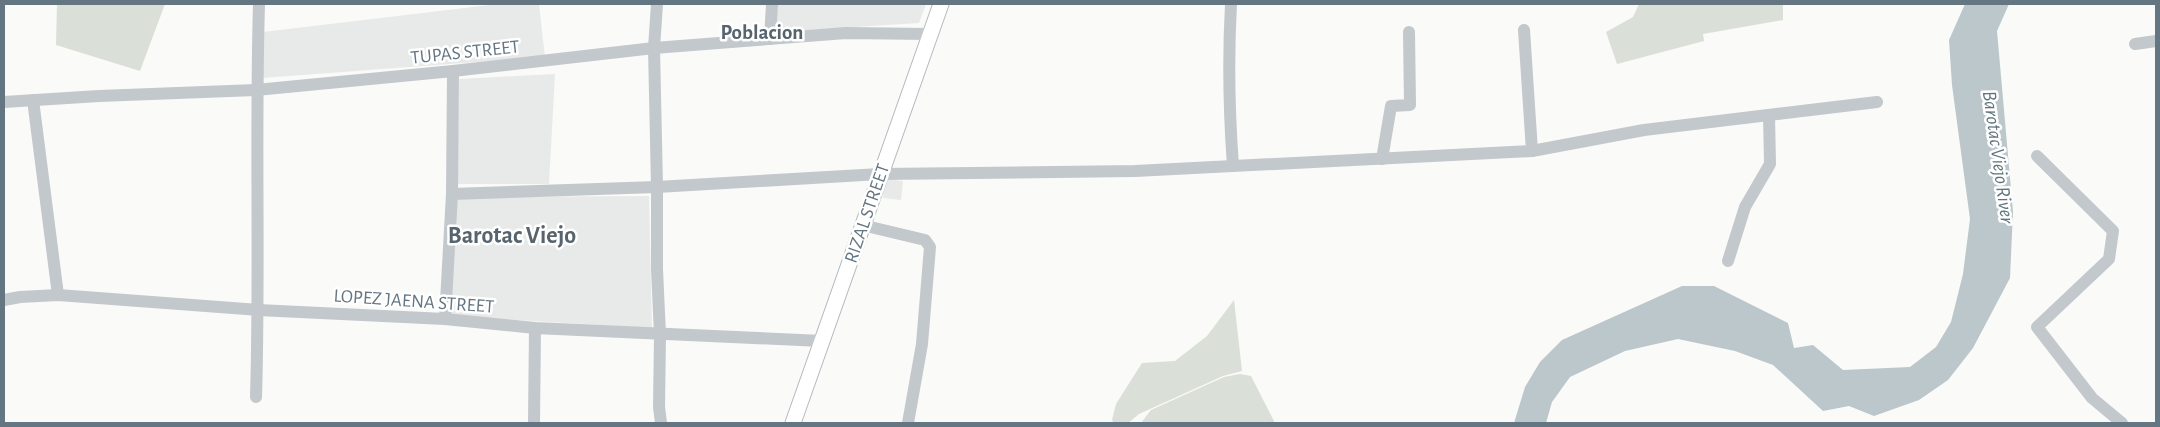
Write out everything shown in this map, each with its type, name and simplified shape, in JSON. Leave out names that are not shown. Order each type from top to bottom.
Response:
[{"type":"main road","name":"RIZAL STREET","points":[[793,423],[941,4]]},
{"type":"street","points":[[256,397],[258,310],[256,90],[259,4]]},
{"type":"street","points":[[657,4],[654,48],[658,187],[659,407],[661,423]]},
{"type":"street","points":[[770,39],[772,4]]},
{"type":"street","points":[[1231,4],[1229,61],[1233,166]]},
{"type":"street","points":[[1524,30],[1532,151]]},
{"type":"street","points":[[1382,159],[1391,106],[1410,105],[1409,32]]},
{"type":"street","name":"TUPAS STREET","points":[[4,102],[256,90],[453,71],[654,48],[846,33],[930,34]]},
{"type":"street","points":[[2135,44],[2156,41]]},
{"type":"street","points":[[445,319],[452,194],[453,71]]},
{"type":"street","points":[[33,100],[58,295]]},
{"type":"street","points":[[452,194],[658,187],[880,174],[1135,170],[1532,151],[1644,130],[1877,102]]},
{"type":"street","points":[[1728,261],[1745,206],[1770,164],[1769,115]]},
{"type":"street","points":[[2037,156],[2113,231],[2109,259],[2037,327],[2092,398],[2122,423]]},
{"type":"street","points":[[862,224],[925,240],[930,247],[922,344],[908,423]]},
{"type":"street","name":"LOPEZ JAENA STREET","points":[[4,300],[20,297],[58,295],[258,310],[445,319],[535,328],[822,340]]},
{"type":"street","points":[[534,423],[535,328]]},
{"type":"shaded area","points":[[52,4],[165,4],[140,71],[56,45],[57,5]]},
{"type":"shaded area","points":[[498,4],[539,4],[545,57],[262,78],[263,32]]},
{"type":"shaded area","points":[[776,4],[926,4],[919,23],[774,32]]},
{"type":"shaded area","points":[[1639,4],[1783,4],[1783,20],[1703,34],[1704,41],[1617,64],[1606,32],[1633,17]]},
{"type":"shaded area","points":[[555,74],[549,184],[457,184],[459,79]]},
{"type":"shaded area","points":[[885,179],[903,181],[901,200],[883,198]]},
{"type":"shaded area","points":[[649,196],[652,328],[448,316],[457,197]]},
{"type":"shaded area","points":[[1234,300],[1242,371],[1223,376],[1139,414],[1128,423],[1114,423],[1112,420],[1116,404],[1142,363],[1175,361],[1207,336]]},
{"type":"shaded area","points":[[1240,374],[1251,376],[1275,423],[1141,423],[1151,410],[1224,377]]},
{"type":"water","name":"Barotac Viejo River","points":[[1965,4],[2009,4],[1997,31],[2013,212],[2010,278],[1973,348],[1948,380],[1919,400],[1874,416],[1849,406],[1823,411],[1773,365],[1735,351],[1678,339],[1625,351],[1570,377],[1552,402],[1546,423],[1514,423],[1525,387],[1540,362],[1562,340],[1682,286],[1714,286],[1788,323],[1794,348],[1813,345],[1843,370],[1910,367],[1936,347],[1951,322],[1963,274],[1970,219],[1952,85],[1949,40]]},
{"type":"district","name":"Poblacion","points":[[762,32]]},
{"type":"district","name":"Barotac Viejo","points":[[512,235]]}]
